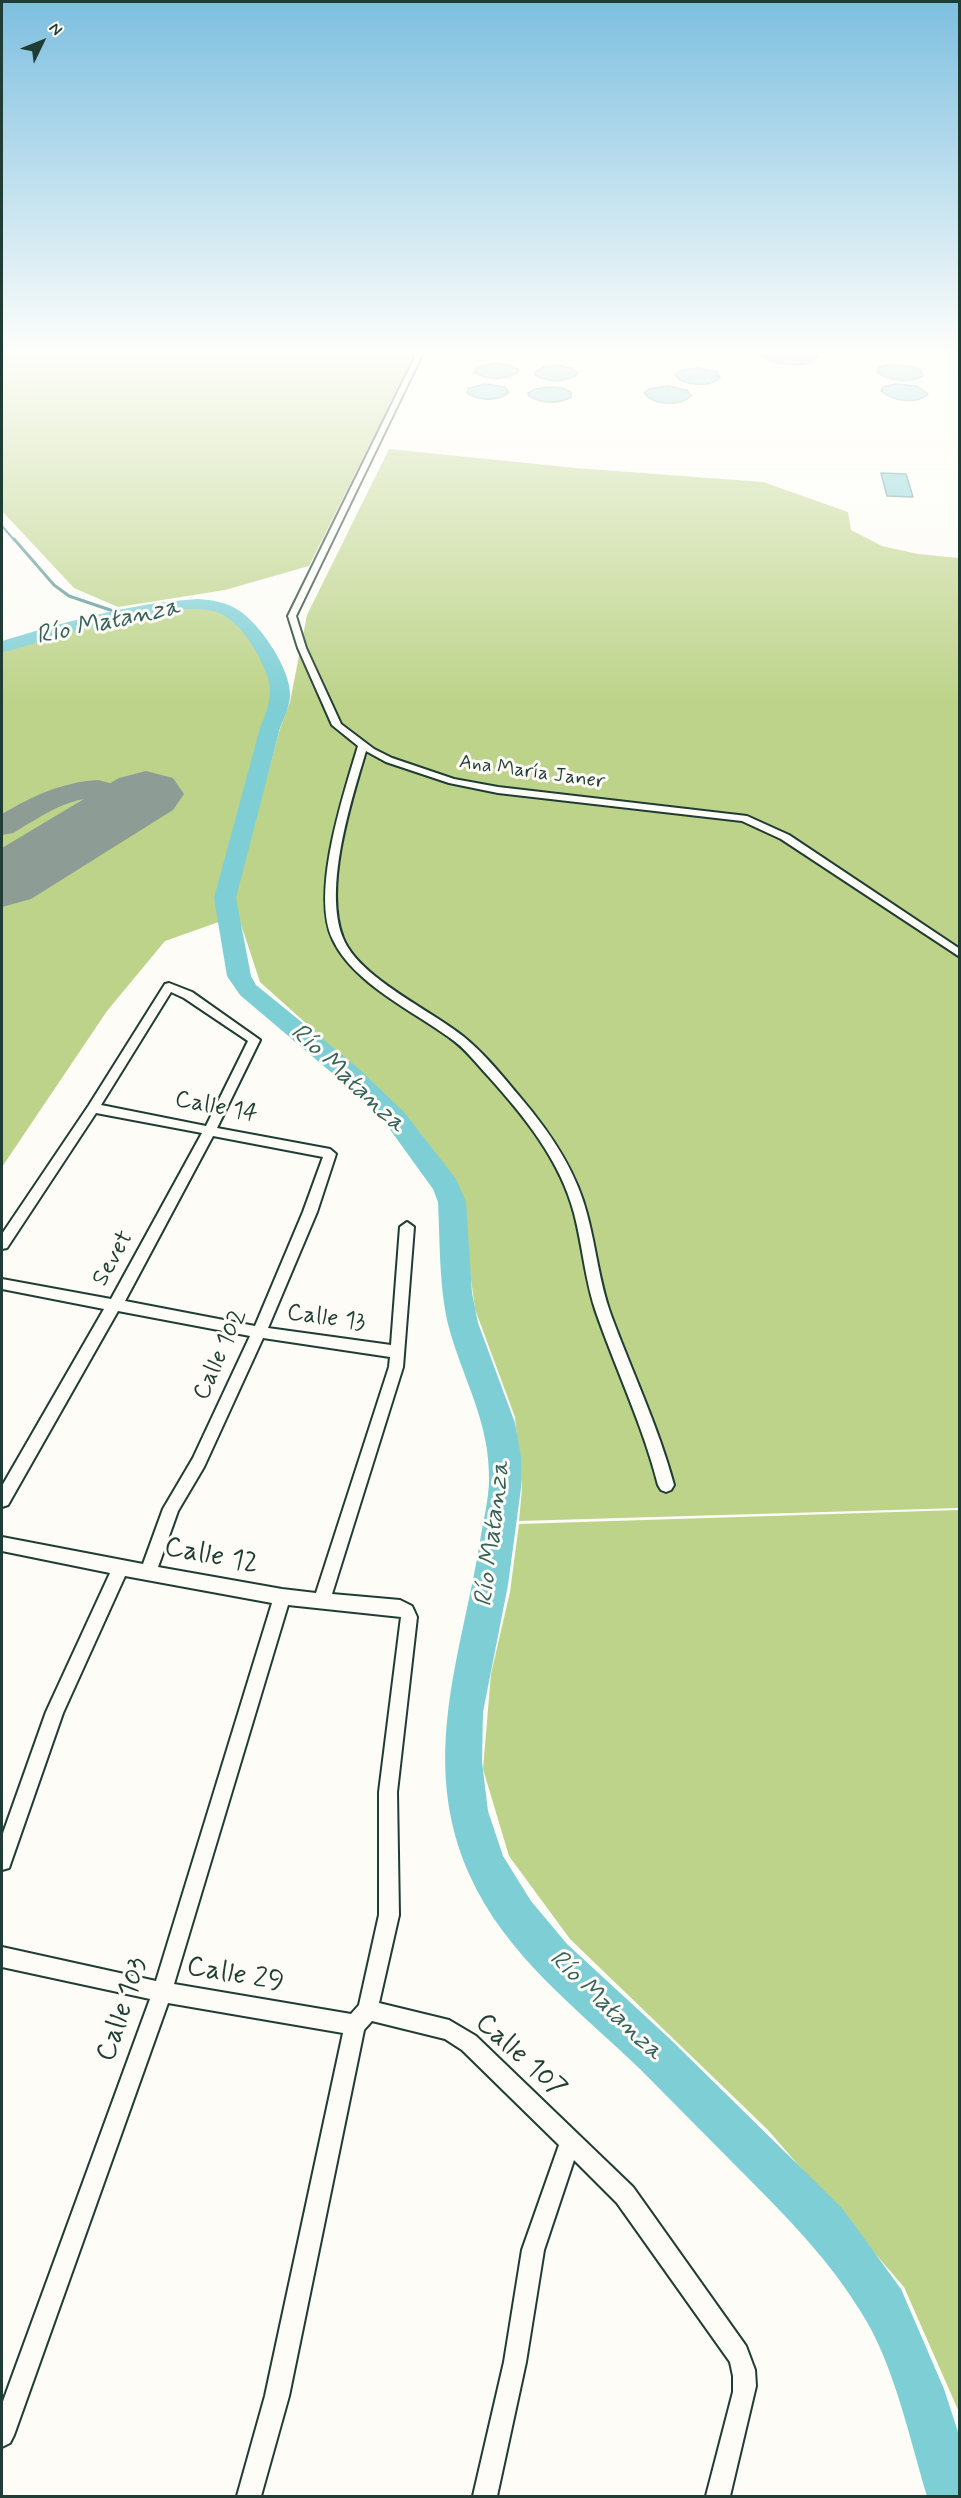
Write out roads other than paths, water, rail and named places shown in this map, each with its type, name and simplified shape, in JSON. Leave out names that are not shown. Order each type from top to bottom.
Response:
[{"type":"street","name":"Ana María Janer","points":[[362,472],[292,616],[302,648],[337,725],[363,746],[389,760],[452,781],[498,789],[744,818],[785,837],[960,954]]},
{"type":"street","points":[[363,746],[347,797],[332,887],[333,921],[338,940],[359,968],[466,1044],[496,1077],[554,1150],[576,1199],[603,1312],[657,1447],[666,1485]]},
{"type":"street","name":"Sevet","points":[[2,1500],[114,1305],[210,1130],[254,1040],[188,994],[169,987],[93,1108]]},
{"type":"street","points":[[2,1244],[93,1108]]},
{"type":"street","name":"Calle 14","points":[[93,1108],[330,1154]]},
{"type":"street","name":"Calle 102","points":[[148,1572],[171,1509],[199,1462],[259,1332],[310,1212],[330,1154]]},
{"type":"street","points":[[322,1600],[391,1384],[397,1352],[407,1227]]},
{"type":"street","name":"Calle 13","points":[[2,1284],[259,1332],[397,1352]]},
{"type":"street","name":"Calle 12","points":[[2,1544],[282,1597],[400,1608],[406,1611],[409,1617],[388,1792],[389,1915],[361,2017]]},
{"type":"street","points":[[2,1861],[55,1712],[120,1568]]},
{"type":"street","name":"Calle 103","points":[[2,2435],[162,1992],[282,1597]]},
{"type":"street","name":"Calle 29","points":[[2,1957],[162,1992],[361,2017]]},
{"type":"street","points":[[249,2496],[277,2396],[361,2017]]},
{"type":"street","name":"Calle 107","points":[[361,2017],[448,2030],[469,2043],[625,2195],[738,2354],[745,2370],[746,2383],[718,2496]]},
{"type":"street","points":[[485,2496],[515,2362],[530,2262],[570,2142]]},
{"type":"water","points":[[881,473],[906,474],[913,497],[887,496]]},
{"type":"waterway","points":[[2,526],[15,541]]},
{"type":"waterway","points":[[14,539],[54,585],[69,596],[125,615]]},
{"type":"waterway","name":"Río Matanza","points":[[2,647],[110,617],[143,610],[198,604],[225,609],[239,618],[256,637],[276,673],[281,689],[279,706],[270,728],[225,898],[239,976],[248,990],[348,1073],[395,1118],[446,1186],[452,1202],[457,1293],[463,1323],[499,1423],[505,1457],[505,1488],[491,1585],[465,1712],[463,1762],[469,1811],[486,1866],[517,1915],[552,1959],[654,2053],[826,2224],[884,2306],[920,2389],[952,2496]]}]
